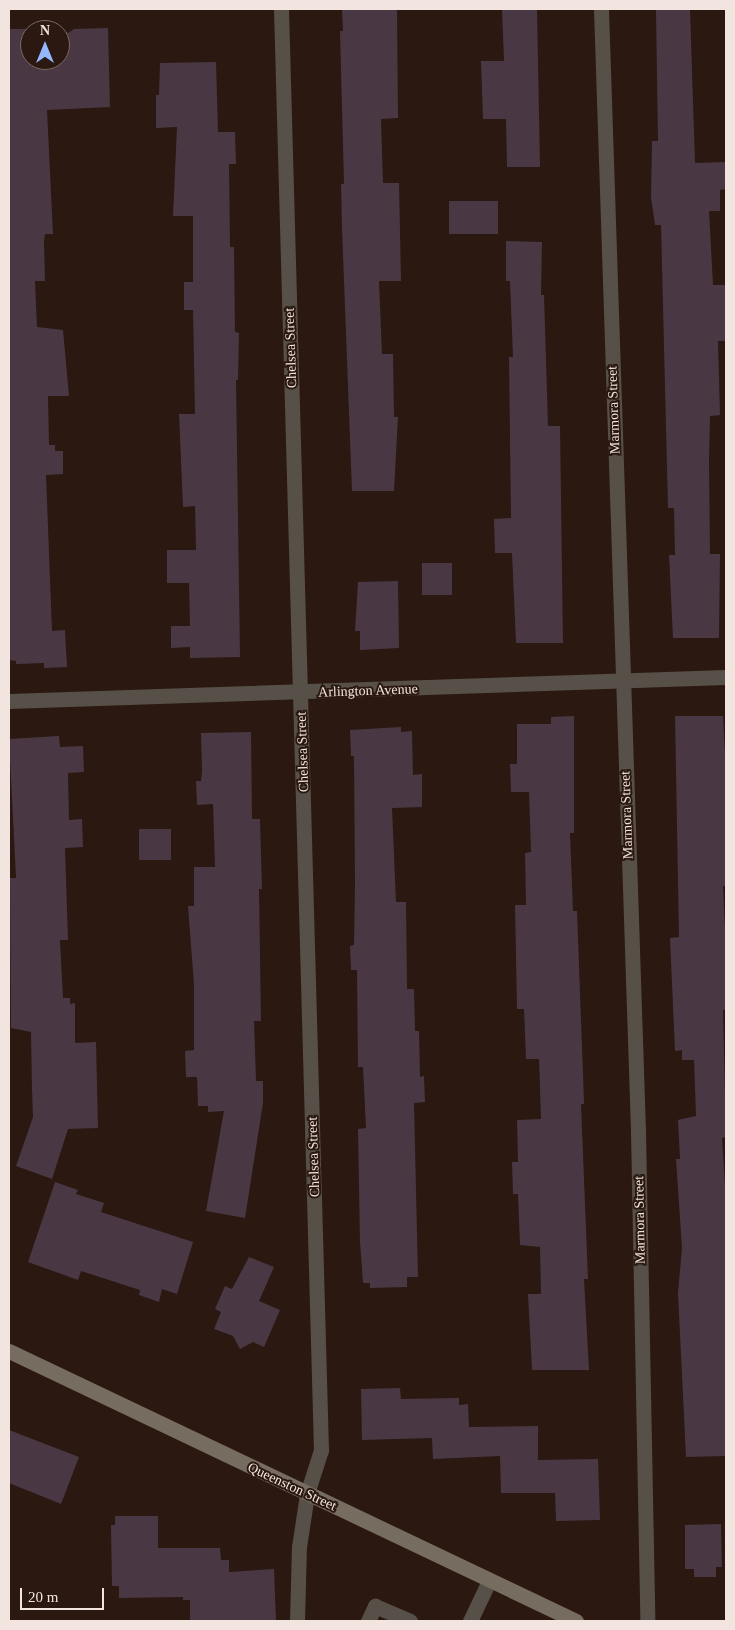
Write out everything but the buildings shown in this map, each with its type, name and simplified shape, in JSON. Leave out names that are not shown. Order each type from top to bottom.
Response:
[{"type":"main road","name":"Queenston Street","points":[[9,1351],[576,1621]]},
{"type":"street","name":"Chelsea Street","points":[[281,9],[322,1450],[307,1494],[299,1546],[297,1621]]},
{"type":"street","name":"Marmora Street","points":[[601,9],[638,1131],[647,1621]]},
{"type":"street","name":"Arlington Avenue","points":[[9,701],[622,683],[726,677]]},
{"type":"street","points":[[470,1621],[489,1581]]},
{"type":"street","points":[[368,1621],[375,1606],[410,1621]]}]
